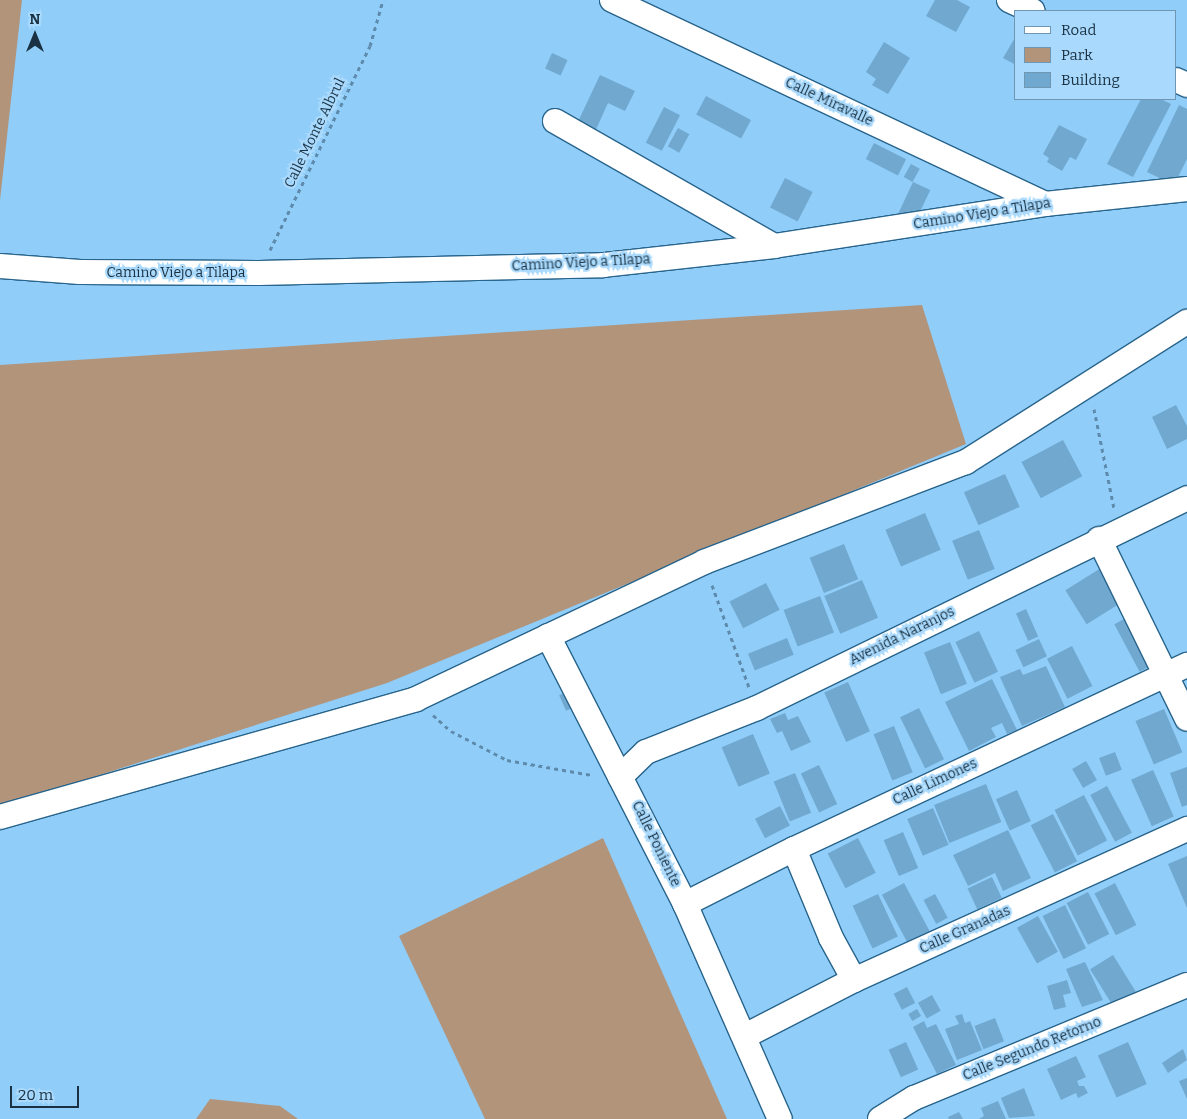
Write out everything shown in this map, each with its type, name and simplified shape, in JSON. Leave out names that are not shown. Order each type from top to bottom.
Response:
[{"type":"street","name":"Calle Miravalle","points":[[612,0],[1045,204]]},
{"type":"street","points":[[1009,0],[1031,10]]},
{"type":"street","points":[[555,121],[774,246]]},
{"type":"street","name":"Camino Viejo a Tilapa","points":[[0,266],[80,272],[259,273],[604,265],[774,246],[1045,204],[1187,190]]},
{"type":"street","points":[[0,818],[416,699],[704,562],[966,462],[1187,322]]},
{"type":"street","name":"Avenida Naranjos","points":[[620,777],[646,752],[757,708],[1099,539],[1187,498]]},
{"type":"street","points":[[1099,539],[1187,719]]},
{"type":"street","name":"Calle Poniente","points":[[548,636],[686,904],[780,1119]]},
{"type":"street","name":"Calle Limones","points":[[686,904],[794,849],[1187,665]]},
{"type":"street","name":"Calle Granadas","points":[[745,1036],[854,980],[1187,829]]},
{"type":"street","points":[[794,849],[831,938],[854,980]]},
{"type":"street","name":"Calle Segundo Retorno","points":[[880,1119],[914,1098],[1187,985]]},
{"type":"path","name":"Calle Monte Albrul","points":[[259,273],[370,46],[383,0]]},
{"type":"path","points":[[1089,384],[1116,522],[1099,539]]},
{"type":"path","points":[[704,562],[757,708]]},
{"type":"path","points":[[416,699],[451,731],[507,760],[573,774],[620,777]]},
{"type":"green space","points":[[0,0],[22,0],[0,200]]},
{"type":"green space","points":[[922,305],[966,444],[387,683],[0,807],[0,365]]},
{"type":"green space","points":[[603,838],[727,1119],[485,1119],[399,936]]},
{"type":"green space","points":[[210,1099],[280,1106],[298,1119],[196,1119]]},
{"type":"building","points":[[935,0],[957,0],[970,7],[956,32],[926,16]]},
{"type":"building","points":[[1014,39],[1014,64],[1003,58]]},
{"type":"building","points":[[884,42],[910,58],[888,94],[872,85],[876,79],[866,72]]},
{"type":"building","points":[[552,53],[568,60],[561,75],[545,69]]},
{"type":"building","points":[[600,75],[635,91],[625,111],[608,103],[593,136],[575,128]]},
{"type":"building","points":[[706,96],[751,120],[741,138],[696,115]]},
{"type":"building","points":[[1140,100],[1163,100],[1171,104],[1133,177],[1107,164]]},
{"type":"building","points":[[1179,105],[1187,109],[1187,159],[1174,185],[1147,172]]},
{"type":"building","points":[[664,107],[680,115],[662,151],[646,143]]},
{"type":"building","points":[[1059,125],[1087,139],[1076,160],[1070,157],[1062,171],[1047,162],[1049,158],[1043,154]]},
{"type":"building","points":[[678,128],[689,134],[679,153],[668,146]]},
{"type":"building","points":[[874,143],[906,159],[898,175],[866,159]]},
{"type":"building","points":[[911,164],[920,169],[912,182],[904,177]]},
{"type":"building","points":[[785,178],[813,192],[798,221],[770,207]]},
{"type":"building","points":[[913,182],[930,190],[916,221],[899,213]]},
{"type":"building","points":[[1176,405],[1187,426],[1187,439],[1167,449],[1152,417]]},
{"type":"building","points":[[1063,440],[1082,476],[1041,498],[1022,462]]},
{"type":"building","points":[[1005,474],[1020,507],[979,525],[964,492]]},
{"type":"building","points":[[925,513],[941,550],[901,567],[885,530]]},
{"type":"building","points":[[979,530],[995,569],[968,580],[952,541]]},
{"type":"building","points":[[844,544],[858,579],[824,593],[810,558]]},
{"type":"building","points":[[1101,568],[1122,602],[1087,624],[1065,590]]},
{"type":"building","points":[[862,580],[878,618],[840,634],[824,596]]},
{"type":"building","points":[[766,583],[780,610],[743,628],[729,602]]},
{"type":"building","points":[[820,596],[834,632],[798,646],[784,610]]},
{"type":"building","points":[[1026,609],[1038,636],[1028,641],[1016,613]]},
{"type":"building","points":[[1124,619],[1149,667],[1140,672],[1114,624]]},
{"type":"building","points":[[979,631],[998,672],[974,683],[955,642]]},
{"type":"building","points":[[787,638],[794,655],[755,670],[748,654]]},
{"type":"building","points":[[1039,639],[1047,656],[1023,667],[1015,650]]},
{"type":"building","points":[[950,642],[967,684],[941,694],[924,652]]},
{"type":"building","points":[[1072,646],[1092,686],[1067,699],[1047,659]]},
{"type":"building","points":[[1046,666],[1065,707],[1022,726],[1000,677],[1020,669],[1023,675]]},
{"type":"building","points":[[992,679],[1017,730],[1007,734],[1002,723],[991,728],[996,737],[969,751],[945,702]]},
{"type":"building","points":[[848,682],[870,731],[846,742],[824,693]]},
{"type":"building","points":[[571,690],[578,706],[566,711],[559,695]]},
{"type":"building","points":[[919,708],[944,759],[925,768],[900,717]]},
{"type":"building","points":[[1164,709],[1182,752],[1154,764],[1135,721]]},
{"type":"building","points":[[785,713],[788,720],[798,716],[811,742],[791,751],[782,731],[777,733],[770,719]]},
{"type":"building","points":[[894,726],[913,772],[892,781],[874,734]]},
{"type":"building","points":[[753,734],[770,774],[739,787],[722,747]]},
{"type":"building","points":[[1115,752],[1122,770],[1106,776],[1099,758]]},
{"type":"building","points":[[1086,761],[1097,780],[1083,788],[1072,769]]},
{"type":"building","points":[[819,765],[837,804],[819,812],[801,773]]},
{"type":"building","points":[[1187,767],[1187,805],[1182,807],[1170,773]]},
{"type":"building","points":[[1153,770],[1174,817],[1152,826],[1131,780]]},
{"type":"building","points":[[795,773],[811,813],[790,821],[774,782]]},
{"type":"building","points":[[986,784],[1001,822],[949,843],[934,805]]},
{"type":"building","points":[[1107,786],[1132,833],[1115,842],[1090,795]]},
{"type":"building","points":[[1017,790],[1031,821],[1010,830],[996,799]]},
{"type":"building","points":[[1084,795],[1107,840],[1078,855],[1055,810]]},
{"type":"building","points":[[780,806],[790,826],[765,838],[755,819]]},
{"type":"building","points":[[933,808],[949,845],[923,856],[907,819]]},
{"type":"building","points":[[1053,814],[1077,861],[1055,873],[1031,825]]},
{"type":"building","points":[[1008,830],[1031,878],[1003,891],[995,873],[968,886],[953,855]]},
{"type":"building","points":[[903,832],[918,868],[899,876],[884,840]]},
{"type":"building","points":[[858,838],[876,873],[845,888],[828,853]]},
{"type":"building","points":[[1187,856],[1187,908],[1168,864]]},
{"type":"building","points":[[992,877],[1002,898],[977,909],[968,888]]},
{"type":"building","points":[[904,883],[930,932],[908,943],[882,895]]},
{"type":"building","points":[[1115,883],[1136,925],[1116,935],[1095,893]]},
{"type":"building","points":[[1088,892],[1109,934],[1088,945],[1067,903]]},
{"type":"building","points":[[878,894],[898,937],[872,948],[853,906]]},
{"type":"building","points":[[935,894],[948,918],[936,924],[924,900]]},
{"type":"building","points":[[1065,905],[1086,948],[1064,959],[1043,916]]},
{"type":"building","points":[[1038,916],[1058,952],[1037,963],[1017,928]]},
{"type":"building","points":[[1113,955],[1137,993],[1114,1007],[1090,969]]},
{"type":"building","points":[[1085,962],[1103,1000],[1082,1007],[1066,969]]},
{"type":"building","points":[[1067,980],[1071,993],[1063,995],[1066,1007],[1054,1010],[1047,986]]},
{"type":"building","points":[[907,987],[915,1003],[902,1010],[894,994]]},
{"type":"building","points":[[932,995],[941,1011],[927,1019],[918,1003]]},
{"type":"building","points":[[917,1009],[921,1016],[912,1021],[908,1014]]},
{"type":"building","points":[[962,1014],[965,1023],[970,1021],[982,1050],[957,1060],[945,1029],[959,1024],[955,1016]]},
{"type":"building","points":[[995,1018],[1004,1041],[983,1049],[974,1026]]},
{"type":"building","points":[[924,1021],[927,1028],[936,1024],[956,1065],[937,1074],[913,1027]]},
{"type":"building","points":[[906,1042],[918,1069],[901,1077],[889,1050]]},
{"type":"building","points":[[1128,1042],[1147,1084],[1117,1097],[1098,1055]]},
{"type":"building","points":[[1183,1049],[1187,1060],[1168,1073],[1162,1063]]},
{"type":"building","points":[[1076,1056],[1086,1077],[1077,1081],[1079,1086],[1084,1086],[1088,1093],[1078,1098],[1076,1093],[1061,1100],[1047,1069]]},
{"type":"building","points":[[1187,1078],[1187,1099],[1179,1081]]},
{"type":"building","points":[[1024,1088],[1035,1116],[1009,1118],[1001,1098]]},
{"type":"building","points":[[998,1101],[1006,1119],[979,1119],[984,1116],[981,1108]]},
{"type":"building","points":[[959,1112],[963,1119],[949,1119],[948,1117]]}]
